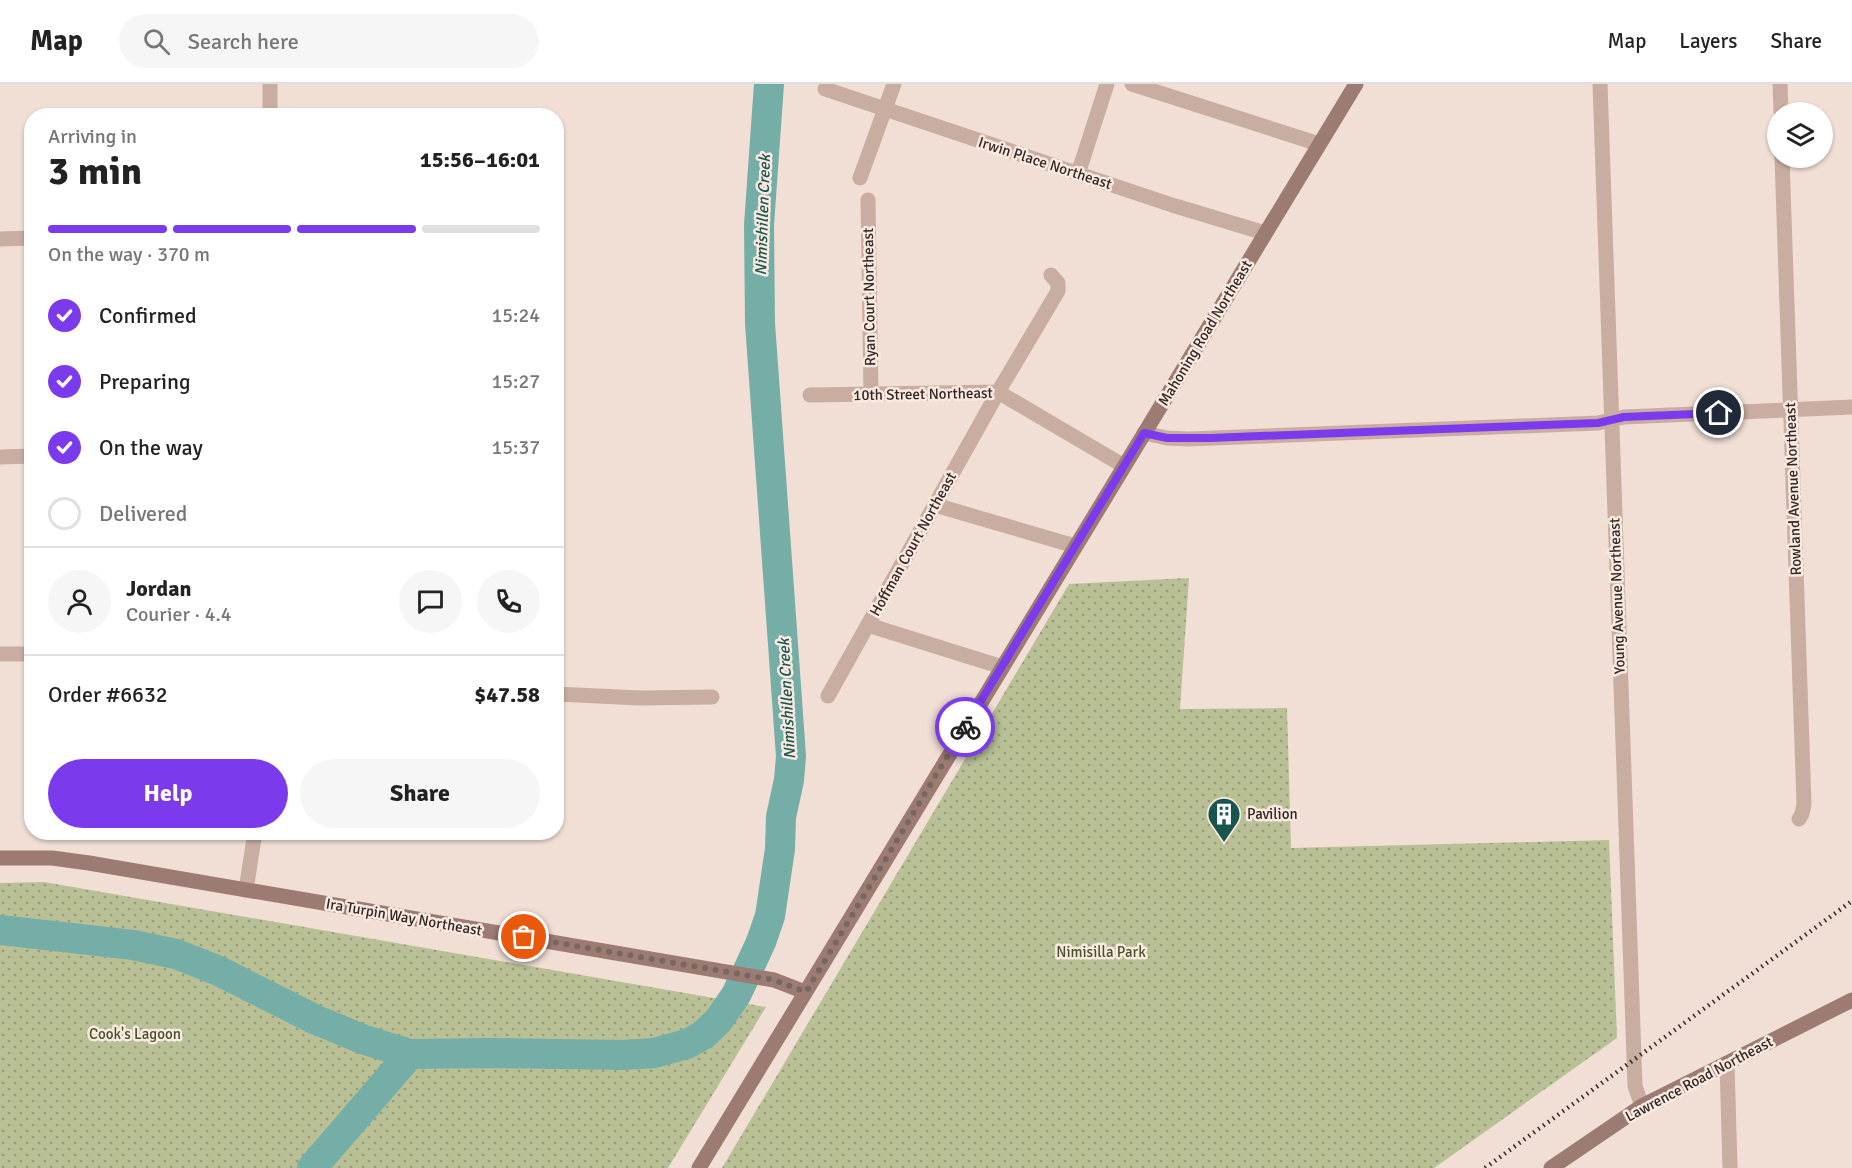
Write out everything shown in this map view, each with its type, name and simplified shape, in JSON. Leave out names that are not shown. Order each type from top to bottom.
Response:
[{"type":"main road","name":"Mahoning Road Northeast","points":[[699,1168],[1356,84]]},
{"type":"main road","name":"Ira Turpin Way Northeast","points":[[0,858],[44,858],[80,862],[774,980],[806,992]]},
{"type":"main road","name":"Lawrence Road Northeast","points":[[1551,1168],[1642,1106],[1852,1000]]},
{"type":"street","points":[[270,84],[270,108]]},
{"type":"street","points":[[860,178],[894,84]]},
{"type":"street","points":[[1078,174],[1107,84]]},
{"type":"street","points":[[1131,84],[1319,144]]},
{"type":"street","name":"Young Avenue Northeast","points":[[1600,84],[1635,1086],[1642,1106]]},
{"type":"street","points":[[1780,84],[1781,102]]},
{"type":"street","name":"Irwin Place Northeast","points":[[825,89],[1078,174],[1265,233]]},
{"type":"street","name":"Rowland Avenue Northeast","points":[[1782,168],[1804,804],[1799,819]]},
{"type":"street","name":"Ryan Court Northeast","points":[[868,200],[871,394]]},
{"type":"street","points":[[0,239],[24,238]]},
{"type":"street","name":"Hoffman Court Northeast","points":[[828,696],[998,392],[1058,291],[1058,283],[1051,274]]},
{"type":"street","name":"10th Street Northeast","points":[[810,395],[998,392],[1124,466]]},
{"type":"street","points":[[1144,433],[1167,438],[1188,439],[1564,424],[1624,417],[1852,407]]},
{"type":"street","points":[[0,457],[24,456]]},
{"type":"street","points":[[935,505],[1075,546]]},
{"type":"street","points":[[868,625],[1002,667]]},
{"type":"street","points":[[0,654],[24,654]]},
{"type":"street","points":[[564,694],[640,698],[712,697]]},
{"type":"street","points":[[246,890],[254,840]]},
{"type":"street","points":[[1727,1063],[1730,1168]]},
{"type":"green space","name":"Nimisilla Park","points":[[1189,578],[1180,709],[1287,708],[1291,848],[1609,840],[1617,1038],[1434,1168],[722,1168],[1069,584]]},
{"type":"green space","name":"Cook's Lagoon","points":[[44,882],[766,1007],[668,1168],[0,1168],[0,883]]},
{"type":"waterway","name":"Nimishillen Creek","points":[[0,930],[133,945],[176,954],[219,971],[314,1019],[362,1039],[410,1054],[623,1055],[654,1053],[687,1044],[703,1035],[718,1021],[736,995],[761,942],[770,916],[780,849],[781,817],[789,780],[791,756],[760,323],[759,225],[769,84]]},
{"type":"waterway","points":[[312,1168],[410,1054]]},
{"type":"railway","points":[[1485,1168],[1852,901]]},
{"type":"way so far","points":[[524,937],[774,980],[806,992],[965,727]]},
{"type":"place","name":"Pavilion","points":[[1224,843]]},
{"type":"route","points":[[965,727],[1144,433],[1167,438],[1188,439],[1598,423],[1624,417],[1719,413]]}]
